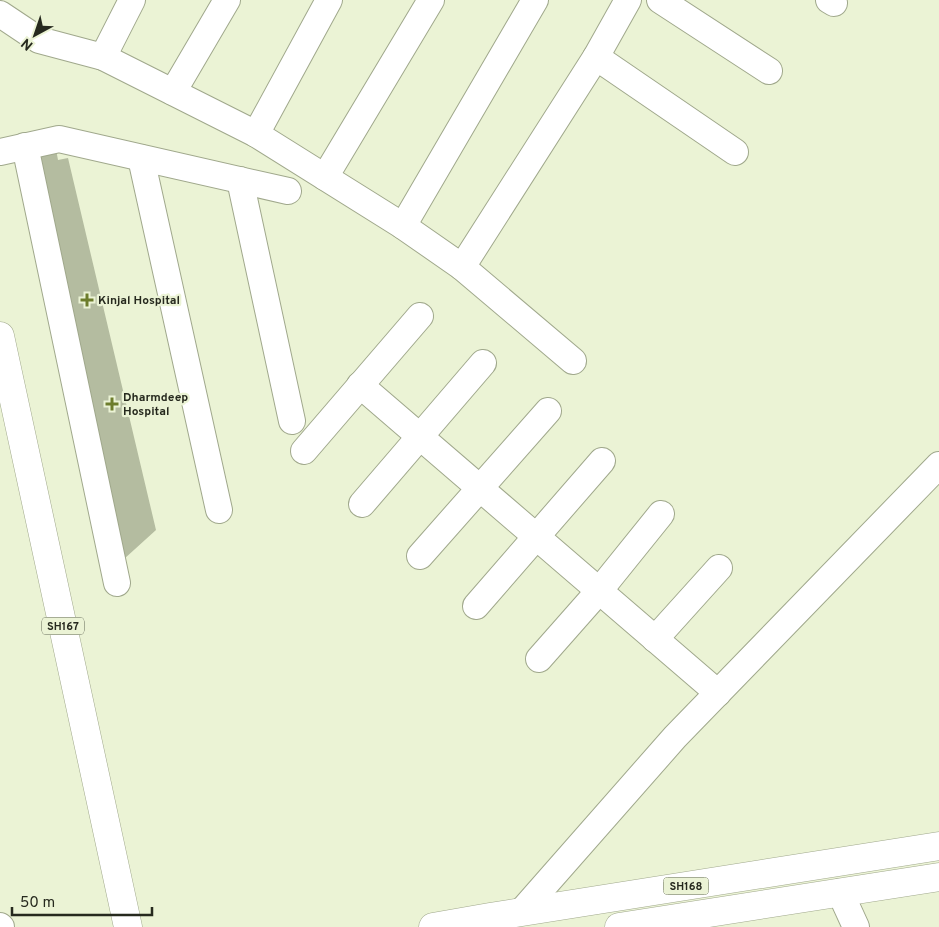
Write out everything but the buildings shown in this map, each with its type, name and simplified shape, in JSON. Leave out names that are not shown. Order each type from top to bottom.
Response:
[{"type":"main road","name":"SH167","points":[[0,336],[125,923]]},
{"type":"main road","name":"SH168","points":[[444,926],[522,911],[939,846]]},
{"type":"main road","name":"SH168","points":[[619,927],[939,877]]},
{"type":"street","points":[[103,57],[132,0]]},
{"type":"street","points":[[173,92],[227,0]]},
{"type":"street","points":[[256,134],[330,0]]},
{"type":"street","points":[[325,177],[431,0]]},
{"type":"street","points":[[403,226],[535,0]]},
{"type":"street","points":[[462,267],[596,57],[628,0]]},
{"type":"street","points":[[660,0],[769,71]]},
{"type":"street","points":[[0,14],[39,40],[103,57],[256,134],[403,226],[462,267],[573,360]]},
{"type":"street","points":[[596,57],[735,152]]},
{"type":"street","points":[[0,152],[59,139],[288,191]]},
{"type":"street","points":[[25,146],[117,583]]},
{"type":"street","points":[[141,158],[219,510]]},
{"type":"street","points":[[240,180],[292,421]]},
{"type":"street","points":[[304,452],[420,316]]},
{"type":"street","points":[[362,504],[483,363]]},
{"type":"street","points":[[360,385],[718,693]]},
{"type":"street","points":[[420,556],[548,411]]},
{"type":"street","points":[[476,606],[602,461]]},
{"type":"street","points":[[522,911],[675,737],[939,465]]},
{"type":"street","points":[[539,659],[599,591],[661,514]]},
{"type":"street","points":[[655,639],[719,568]]},
{"type":"street","points":[[840,892],[856,927]]},
{"type":"place","name":"Kinjal Hospital","points":[[87,300]]},
{"type":"place","name":"Dharmdeep Hospital","points":[[112,404]]}]
